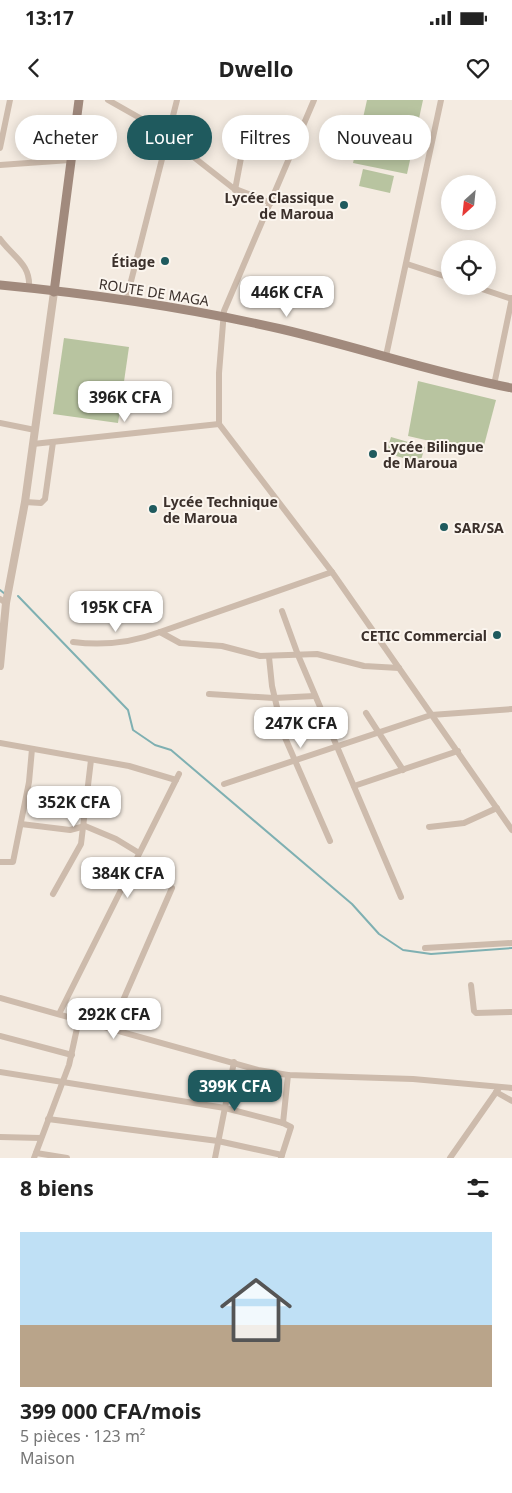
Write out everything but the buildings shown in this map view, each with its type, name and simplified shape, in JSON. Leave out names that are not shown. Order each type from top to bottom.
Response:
[{"type":"main road","points":[[76,115],[78,100]]},
{"type":"main road","points":[[54,292],[70,160]]},
{"type":"main road","name":"ROUTE DE MAGA","points":[[0,285],[126,301],[222,317],[512,388]]},
{"type":"street","points":[[0,148],[10,100]]},
{"type":"street","points":[[108,100],[135,115]]},
{"type":"street","points":[[173,115],[177,100]]},
{"type":"street","points":[[314,100],[222,317],[219,424],[332,572],[512,830]]},
{"type":"street","points":[[386,356],[441,100]]},
{"type":"street","points":[[0,165],[70,160]]},
{"type":"street","points":[[126,301],[162,160]]},
{"type":"street","points":[[198,160],[235,190],[271,203]]},
{"type":"street","points":[[235,190],[241,160]]},
{"type":"street","points":[[0,240],[26,268],[30,276],[29,288]]},
{"type":"street","points":[[407,264],[441,275]]},
{"type":"street","points":[[0,666],[3,601],[25,502],[54,292]]},
{"type":"street","points":[[494,385],[512,299],[496,294]]},
{"type":"street","points":[[0,423],[35,430]]},
{"type":"street","points":[[33,444],[219,424]]},
{"type":"street","points":[[25,502],[41,503],[45,499],[53,442]]},
{"type":"street","points":[[73,642],[109,644],[141,639],[332,572]]},
{"type":"street","points":[[282,611],[315,696],[401,897]]},
{"type":"street","points":[[160,632],[180,643],[213,645],[251,655],[269,657],[322,654],[364,666],[400,668]]},
{"type":"street","points":[[269,657],[274,698],[283,734],[330,841]]},
{"type":"street","points":[[209,694],[274,698],[315,696]]},
{"type":"street","points":[[224,784],[431,715],[512,709]]},
{"type":"street","points":[[366,713],[403,770]]},
{"type":"street","points":[[0,743],[129,766],[177,777],[59,1014]]},
{"type":"street","points":[[0,862],[13,862],[21,824],[32,750]]},
{"type":"street","points":[[354,786],[458,751]]},
{"type":"street","points":[[54,894],[82,844],[91,760]]},
{"type":"street","points":[[429,827],[464,823],[497,808]]},
{"type":"street","points":[[21,824],[70,830],[85,826],[116,839],[139,853]]},
{"type":"street","points":[[111,1028],[172,888]]},
{"type":"street","points":[[426,948],[512,943]]},
{"type":"street","points":[[471,985],[474,1011],[476,1013],[512,1012]]},
{"type":"street","points":[[0,998],[258,1070],[288,1075],[412,1079],[498,1090],[512,1088]]},
{"type":"street","points":[[67,1158],[35,1155],[72,1055],[79,1019]]},
{"type":"street","points":[[0,1036],[72,1055]]},
{"type":"street","points":[[215,1158],[234,1062]]},
{"type":"street","points":[[0,1072],[225,1108],[283,1123],[291,1127],[282,1156],[218,1141],[48,1119]]},
{"type":"street","points":[[283,1123],[288,1075]]},
{"type":"street","points":[[498,1090],[512,1101]]},
{"type":"street","points":[[450,1158],[498,1090]]},
{"type":"street","points":[[0,1137],[41,1138]]},
{"type":"green space","points":[[367,100],[423,100],[420,115],[364,115]]},
{"type":"green space","points":[[354,160],[410,160],[407,174],[353,163]]},
{"type":"green space","points":[[363,169],[394,176],[390,193],[359,186]]},
{"type":"green space","points":[[64,338],[129,347],[118,423],[53,414]]},
{"type":"green space","points":[[418,381],[496,400],[482,453],[408,436]]},
{"type":"green space","points":[[391,437],[425,447],[420,463],[386,453]]},
{"type":"waterway","points":[[0,590],[5,594]]},
{"type":"waterway","points":[[18,596],[128,710],[133,730],[155,745],[171,750],[352,904],[379,934],[403,950],[431,954],[512,948]]},
{"type":"place","name":"Lycée Classique de Maroua","points":[[344,205]]},
{"type":"place","name":"Étiage","points":[[165,261]]},
{"type":"place","name":"Lycée Bilingue de Maroua","points":[[373,454]]},
{"type":"place","name":"Lycée Technique de Maroua","points":[[153,509]]},
{"type":"place","name":"SAR/SA","points":[[444,527]]},
{"type":"place","name":"CETIC Commercial","points":[[497,635]]}]
